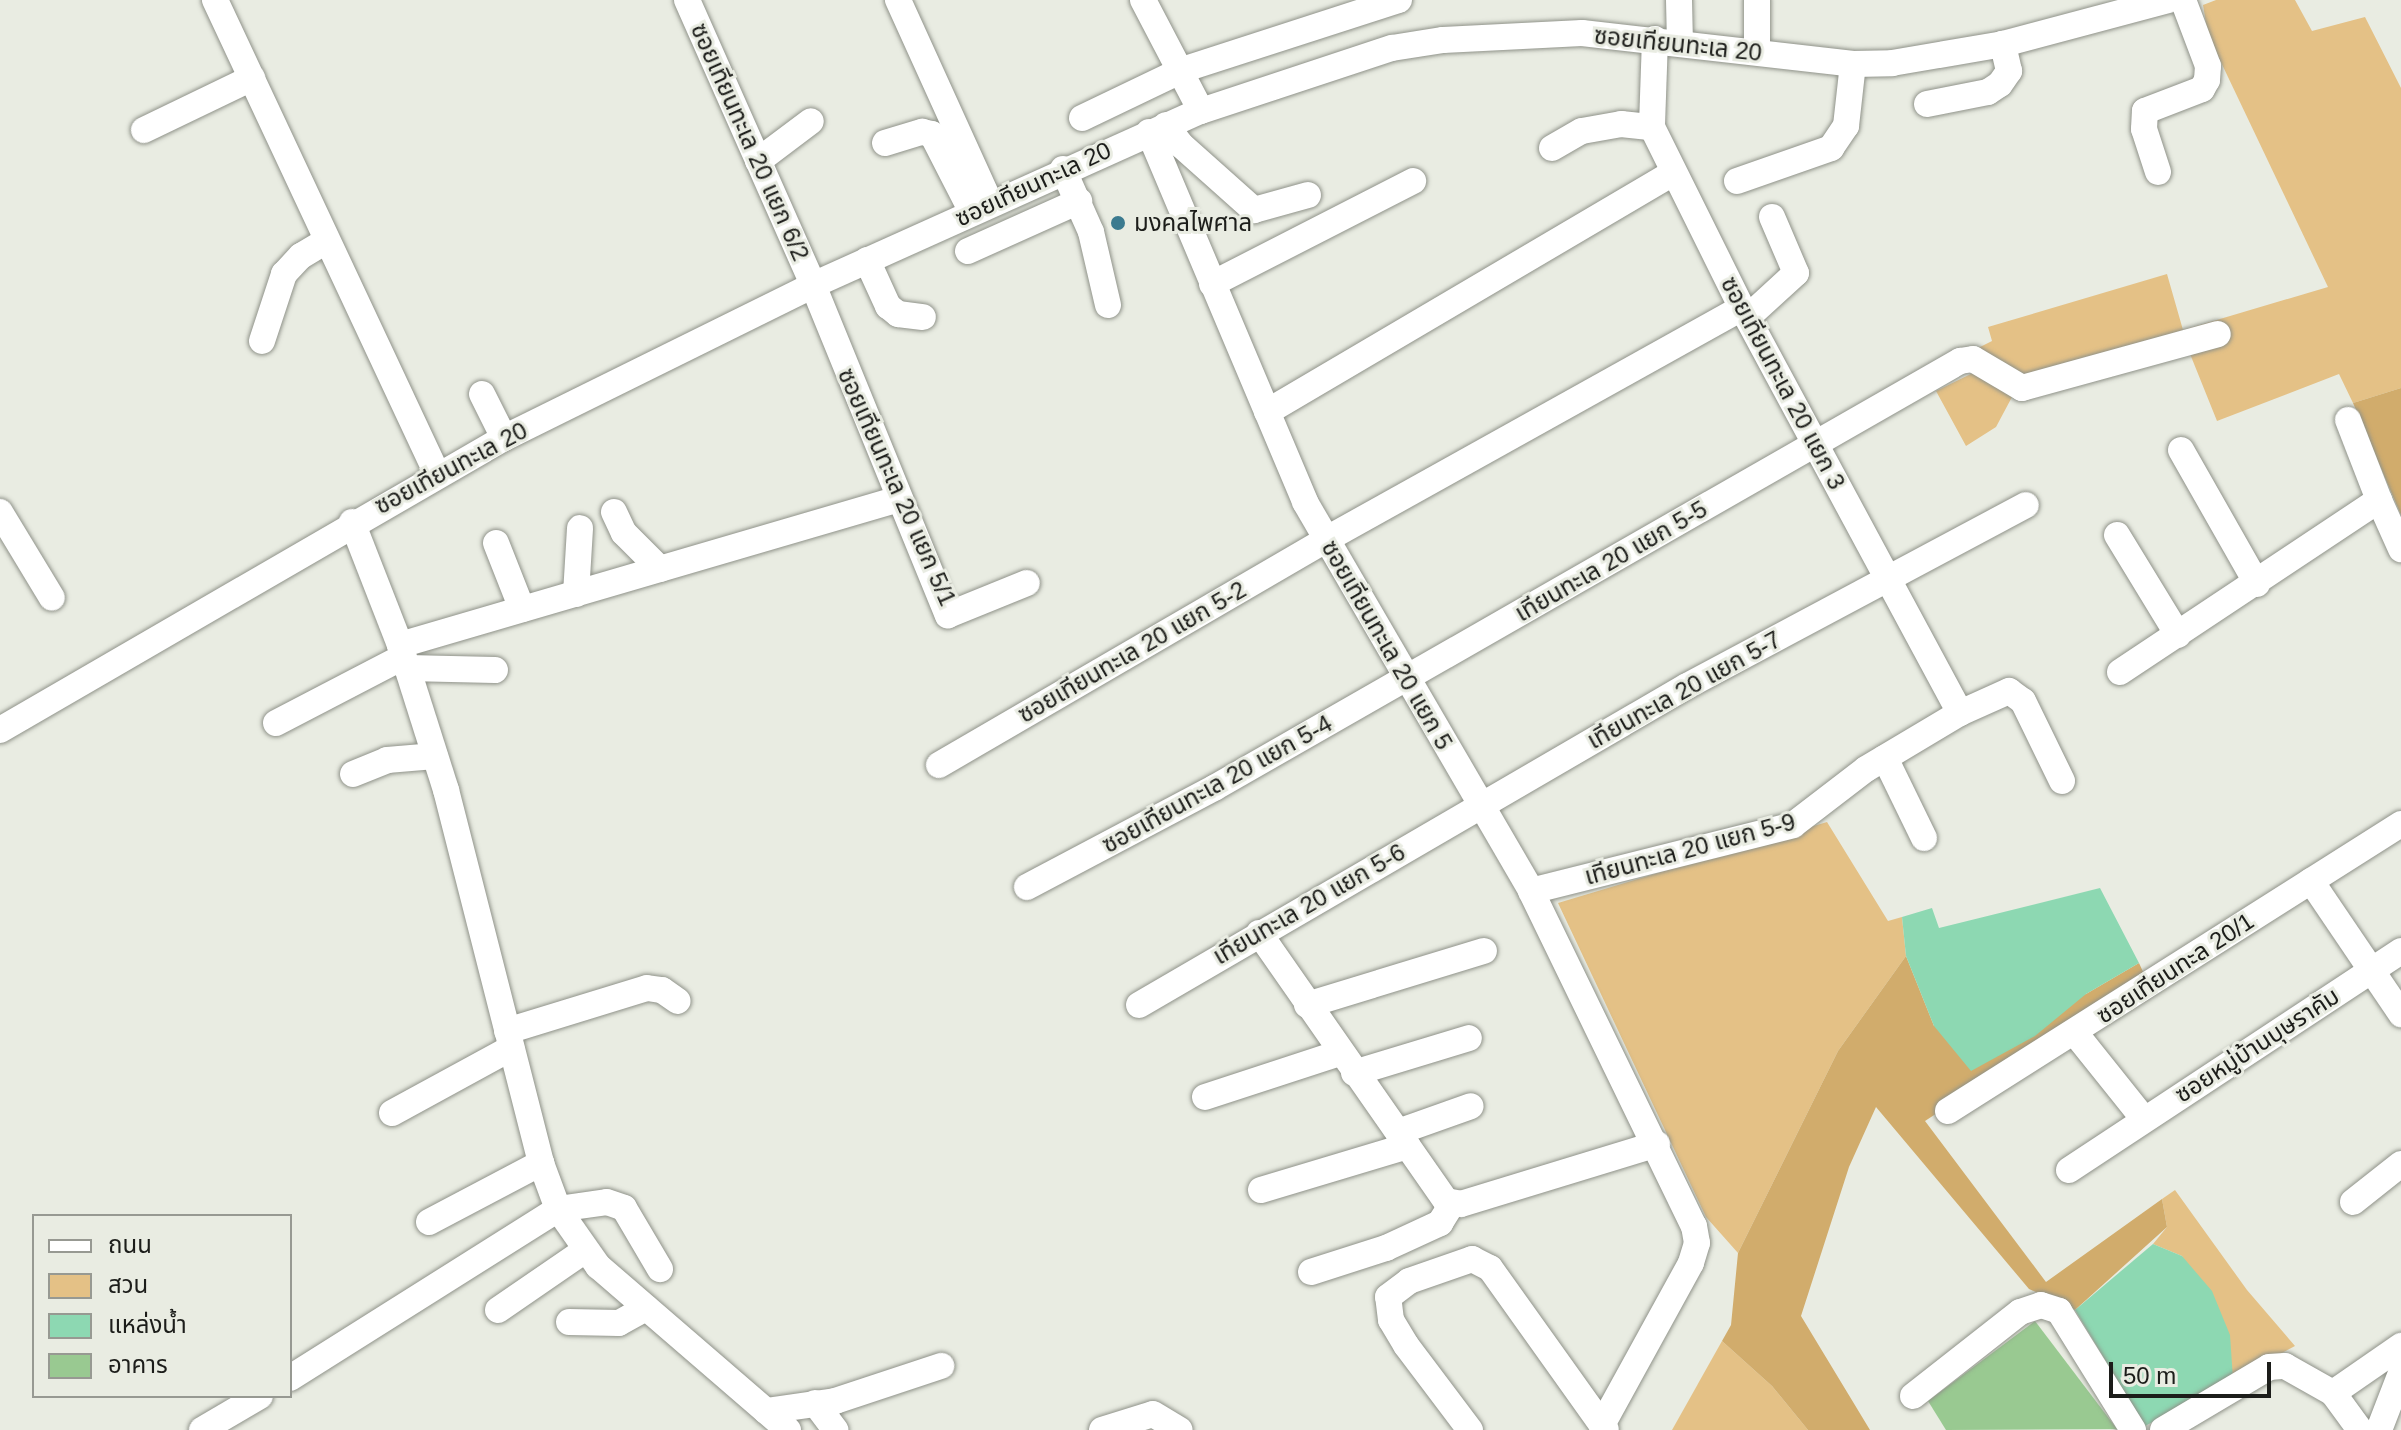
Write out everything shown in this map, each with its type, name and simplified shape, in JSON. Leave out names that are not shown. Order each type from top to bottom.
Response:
[{"type":"street","points":[[215,0],[437,474]]},
{"type":"street","name":"ซอยเทียนทะเล 20 แยก 6/2","points":[[687,0],[813,285]]},
{"type":"street","points":[[898,0],[981,208]]},
{"type":"street","points":[[1143,0],[1201,111]]},
{"type":"street","name":"ซอยเทียนทะเล 20 แยก 3","points":[[1679,0],[1652,127],[1745,313],[1960,713]]},
{"type":"street","points":[[1757,0],[1757,52]]},
{"type":"street","name":"ซอยเทียนทะเล 20","points":[[0,730],[352,522],[504,438],[813,285],[1063,169],[1201,111],[1392,48],[1501,34],[1668,41],[1853,64],[2003,44],[2168,0]]},
{"type":"street","points":[[2158,172],[2144,129],[2145,111],[2202,89],[2207,80],[2208,66],[2183,0]]},
{"type":"street","points":[[1082,118],[1182,70],[1383,2],[1392,48]]},
{"type":"street","points":[[1927,104],[2000,84],[2009,71],[2003,44]]},
{"type":"street","points":[[1737,181],[1831,148],[1846,126],[1853,64]]},
{"type":"street","points":[[144,130],[252,78]]},
{"type":"street","points":[[758,161],[811,121]]},
{"type":"street","points":[[1552,148],[1582,131],[1621,124],[1652,127]]},
{"type":"street","points":[[1157,128],[1181,145],[1254,210],[1308,195]]},
{"type":"street","name":"ซอยเทียนทะเล 20 แยก 5","points":[[1157,128],[1212,284],[1325,540],[1531,891],[1657,1144],[1697,1243],[1604,1428]]},
{"type":"street","points":[[885,143],[922,132],[932,134],[981,208]]},
{"type":"street","points":[[1063,169],[1079,201],[1108,305]]},
{"type":"street","points":[[1267,412],[1674,172]]},
{"type":"street","points":[[1212,284],[1413,181]]},
{"type":"street","points":[[968,251],[1079,201]]},
{"type":"street","name":"ซอยเทียนทะเล 20 แยก 5-2","points":[[939,765],[1325,540],[1745,313],[1796,273],[1772,217]]},
{"type":"street","points":[[262,341],[284,274],[301,256],[326,241]]},
{"type":"street","points":[[867,260],[888,306],[898,314],[923,317]]},
{"type":"street","name":"ซอยเทียนทะเล 20 แยก 5/1","points":[[813,285],[948,615],[1027,583]]},
{"type":"street","name":"เทียนทะเล 20 แยก 5-5","points":[[1406,678],[1960,361],[1973,359],[2022,388],[2218,334]]},
{"type":"street","points":[[482,394],[504,438]]},
{"type":"street","points":[[2348,420],[2401,549]]},
{"type":"street","points":[[2181,450],[2257,584]]},
{"type":"street","points":[[276,723],[403,656],[522,609],[899,499]]},
{"type":"street","points":[[2120,672],[2257,584],[2379,500]]},
{"type":"street","name":"เทียนทะเล 20 แยก 5-7","points":[[1481,805],[2026,505]]},
{"type":"street","points":[[0,512],[52,598]]},
{"type":"street","points":[[614,512],[624,533],[660,569]]},
{"type":"street","points":[[352,522],[403,656],[435,756],[541,1163],[558,1209],[584,1251],[787,1429]]},
{"type":"street","points":[[576,594],[580,528]]},
{"type":"street","points":[[2117,535],[2178,635]]},
{"type":"street","points":[[496,543],[522,609]]},
{"type":"street","points":[[403,656],[495,670]]},
{"type":"street","name":"ซอยเทียนทะเล 20 แยก 5-4","points":[[1027,887],[1406,678]]},
{"type":"street","name":"เทียนทะเล 20 แยก 5-9","points":[[1531,891],[1793,825],[1885,758],[1960,713],[1999,694],[2015,693],[2062,781]]},
{"type":"street","points":[[353,774],[387,760],[435,756]]},
{"type":"street","points":[[1885,758],[1924,838]]},
{"type":"street","name":"เทียนทะเล 20 แยก 5-6","points":[[1139,1005],[1481,805]]},
{"type":"street","name":"ซอยเทียนทะล 20/1","points":[[1948,1111],[2401,824]]},
{"type":"street","points":[[2311,881],[2401,1014]]},
{"type":"street","points":[[1259,933],[1434,1187],[1452,1204]]},
{"type":"street","points":[[1307,1005],[1484,951]]},
{"type":"street","name":"ซอยหมู่บ้านบุษราคัม","points":[[2069,1170],[2143,1118],[2401,951]]},
{"type":"street","points":[[392,1113],[509,1039],[647,988],[662,990],[678,1001]]},
{"type":"street","points":[[2075,1033],[2143,1118]]},
{"type":"street","points":[[1205,1097],[1469,1038]]},
{"type":"street","points":[[1261,1190],[1403,1139],[1471,1106]]},
{"type":"street","points":[[1311,1272],[1440,1223],[1452,1204],[1657,1144]]},
{"type":"street","points":[[429,1222],[541,1163]]},
{"type":"street","points":[[2353,1202],[2401,1164]]},
{"type":"street","points":[[292,1377],[558,1209],[607,1202],[624,1208],[660,1269]]},
{"type":"street","points":[[498,1310],[584,1251]]},
{"type":"street","points":[[1470,1430],[1406,1345],[1391,1320],[1388,1297],[1409,1281],[1472,1259],[1490,1268],[1604,1428]]},
{"type":"street","points":[[1913,1396],[2020,1312],[2041,1305],[2059,1311],[2133,1430]]},
{"type":"street","points":[[569,1322],[619,1323],[646,1308]]},
{"type":"street","points":[[2333,1393],[2401,1346]]},
{"type":"street","points":[[766,1411],[815,1403],[941,1366]]},
{"type":"street","points":[[2163,1430],[2269,1367],[2299,1370],[2333,1393],[2360,1430]]},
{"type":"street","points":[[2379,1430],[2401,1373]]},
{"type":"street","points":[[217,1426],[257,1398]]},
{"type":"street","points":[[815,1403],[835,1430]]},
{"type":"street","points":[[1102,1430],[1153,1414],[1180,1430]]},
{"type":"green space","points":[[2216,0],[2295,0],[2312,31],[2365,17],[2401,88],[2401,388],[2353,403],[2339,374],[2217,421],[2182,334],[2012,397],[1996,427],[1966,446],[1936,391],[1979,370],[1970,352],[1992,341],[1988,327],[2167,274],[2183,330],[2328,287],[2208,35],[2203,5]]},
{"type":"green space","points":[[1827,822],[1888,921],[1902,917],[1906,956],[1838,1051],[1738,1253],[1706,1217],[1558,903]]},
{"type":"green space","points":[[2175,1190],[2247,1290],[2295,1346],[2233,1379],[2182,1256],[2153,1244],[2167,1227],[2162,1199]]},
{"type":"green space","points":[[1722,1341],[1772,1386],[1808,1430],[1672,1430]]},
{"type":"shaded area","points":[[2401,388],[2401,515],[2353,403]]},
{"type":"shaded area","points":[[1906,956],[1934,1026],[2086,994],[2139,963],[2145,976],[1925,1121],[2046,1282],[2162,1199],[2167,1227],[2075,1310],[2029,1289],[1876,1107],[1849,1167],[1801,1316],[1870,1430],[1808,1430],[1772,1386],[1722,1341],[1731,1325],[1738,1253],[1838,1051]]},
{"type":"water","points":[[2100,888],[2139,963],[2086,994],[2035,1036],[1971,1071],[1934,1026],[1906,956],[1902,917],[1932,908],[1939,928]]},
{"type":"water","points":[[2153,1244],[2182,1256],[2212,1291],[2230,1335],[2233,1379],[2145,1426],[2075,1310]]},
{"type":"building","points":[[2035,1321],[2117,1429],[1946,1430],[1928,1401]]},
{"type":"place","name":"มงคลไพศาล","points":[[1118,223]]}]
